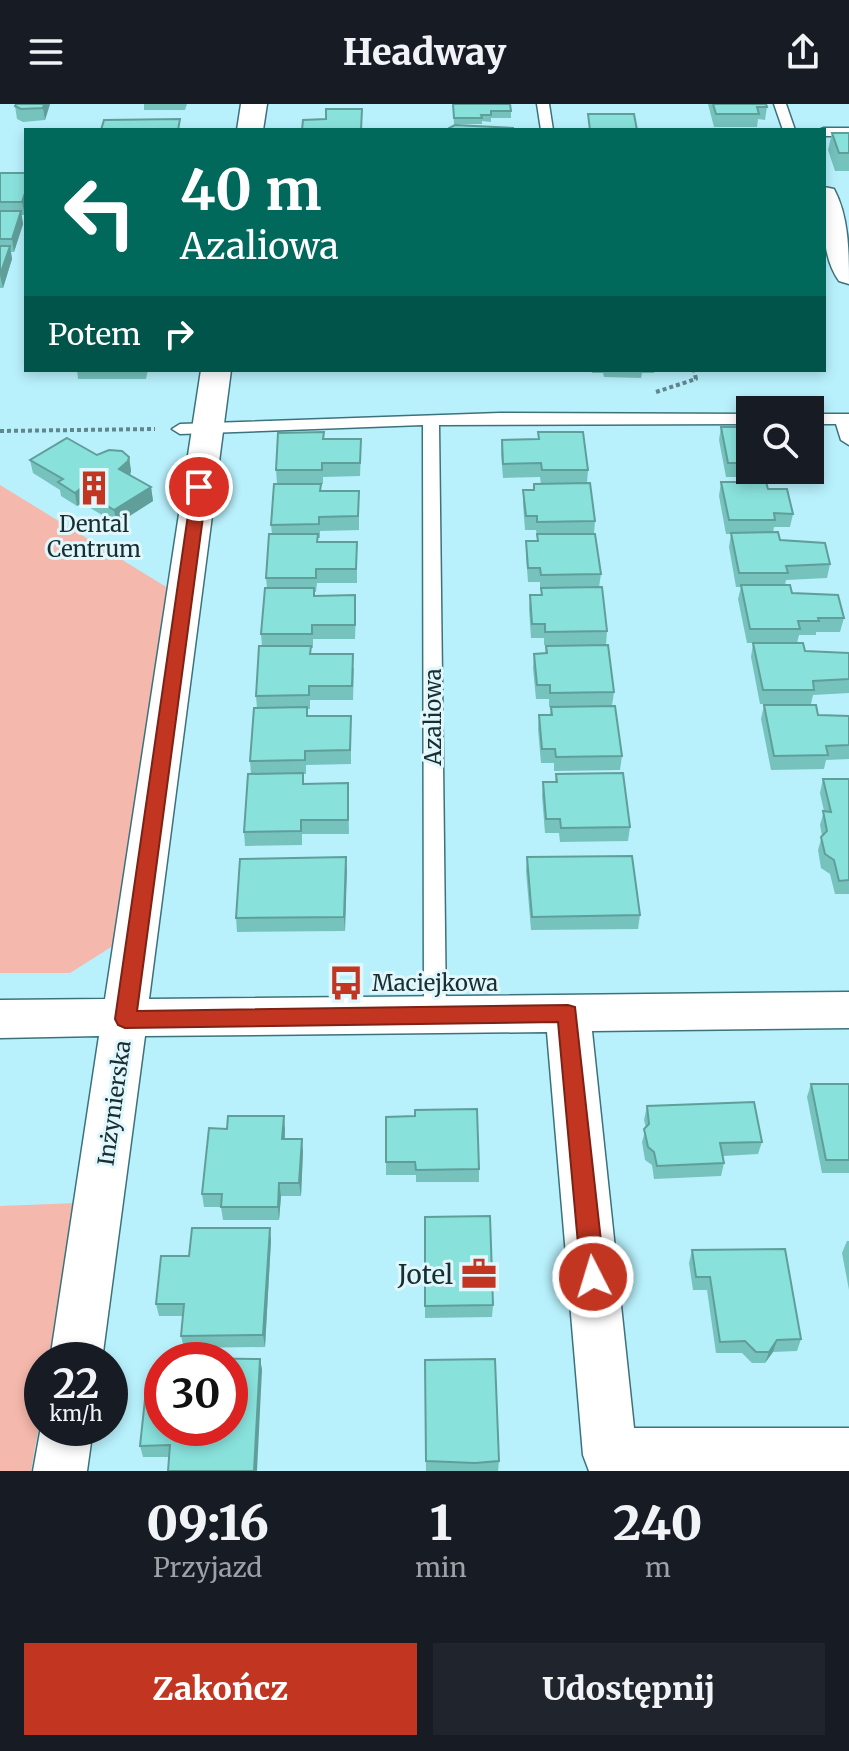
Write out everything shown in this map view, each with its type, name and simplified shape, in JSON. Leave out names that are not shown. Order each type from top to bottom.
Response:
[{"type":"street","points":[[250,128],[254,104]]},
{"type":"street","points":[[849,194],[832,208],[849,275]]},
{"type":"street","points":[[826,294],[849,294]]},
{"type":"street","name":"Inżynierska","points":[[79,1342],[125,1019],[194,428],[215,372]]},
{"type":"street","points":[[0,1019],[849,1010]]},
{"type":"street","points":[[568,1013],[610,1455],[849,1455]]},
{"type":"street","points":[[60,1471],[63,1446]]},
{"type":"lane","points":[[543,104],[547,128]]},
{"type":"lane","points":[[780,104],[788,128]]},
{"type":"lane","points":[[826,132],[849,132]]},
{"type":"lane","points":[[194,428],[431,420],[736,419]]},
{"type":"lane","points":[[824,419],[846,419],[849,440]]},
{"type":"lane","name":"Azaliowa","points":[[431,420],[435,1015]]},
{"type":"path","points":[[694,372],[696,379]]},
{"type":"path","points":[[0,431],[194,428]]},
{"type":"shaded area","points":[[0,485],[168,588],[116,944],[70,973],[0,973]]},
{"type":"shaded area","points":[[77,1203],[53,1342],[24,1342],[24,1446],[35,1446],[31,1471],[0,1471],[0,1206]]},
{"type":"building","points":[[16,104],[44,104],[43,108],[21,109]]},
{"type":"building","points":[[453,104],[510,104],[511,111],[491,111],[491,115],[481,115],[482,118],[454,118]]},
{"type":"building","points":[[713,104],[766,104],[767,107],[757,107],[759,114],[716,114]]},
{"type":"building","points":[[326,109],[362,109],[361,128],[302,128],[303,120],[326,119]]},
{"type":"building","points":[[588,114],[634,114],[637,128],[590,128]]},
{"type":"building","points":[[180,119],[178,128],[102,128],[104,120]]},
{"type":"building","points":[[455,125],[513,128],[449,128]]},
{"type":"building","points":[[832,133],[849,133],[849,153],[839,153]]},
{"type":"building","points":[[0,173],[24,173],[22,202],[0,202]]},
{"type":"building","points":[[0,211],[21,211],[12,239],[0,239]]},
{"type":"building","points":[[0,246],[10,246],[0,275]]},
{"type":"building","points":[[721,427],[736,427],[736,463],[728,463]]},
{"type":"building","points":[[324,432],[323,439],[361,439],[360,463],[322,463],[322,470],[276,470],[278,433]]},
{"type":"building","points":[[538,432],[583,432],[588,470],[542,470],[541,463],[503,464],[502,440],[539,439]]},
{"type":"building","name":"Dental Centrum","points":[[67,438],[97,455],[109,450],[122,451],[129,457],[119,469],[151,487],[114,510],[80,489],[75,493],[58,482],[63,479],[30,460]]},
{"type":"building","points":[[721,482],[767,484],[768,489],[787,489],[793,514],[774,513],[775,520],[729,520]]},
{"type":"building","points":[[590,483],[595,521],[537,522],[537,516],[526,516],[523,490],[534,490],[534,484]]},
{"type":"building","points":[[274,484],[321,484],[320,491],[359,491],[358,516],[319,517],[319,524],[271,525]]},
{"type":"building","points":[[778,532],[780,540],[825,543],[830,564],[786,566],[788,573],[739,573],[731,533]]},
{"type":"building","points":[[269,534],[318,534],[317,542],[357,542],[356,569],[316,569],[316,578],[266,578]]},
{"type":"building","points":[[537,534],[595,534],[601,574],[541,575],[540,568],[528,568],[526,541],[538,541]]},
{"type":"building","points":[[741,585],[790,585],[792,593],[838,595],[844,618],[798,621],[800,629],[750,629]]},
{"type":"building","points":[[602,587],[607,631],[545,632],[545,624],[532,624],[530,595],[542,595],[541,588]]},
{"type":"building","points":[[265,588],[314,588],[314,596],[355,595],[355,625],[312,625],[312,634],[261,634]]},
{"type":"building","points":[[753,643],[803,643],[805,651],[849,653],[849,679],[813,681],[814,690],[763,690]]},
{"type":"building","points":[[608,645],[614,692],[550,693],[550,685],[537,685],[534,654],[547,653],[546,646]]},
{"type":"building","points":[[259,646],[311,646],[310,654],[353,654],[352,686],[309,686],[309,695],[256,696]]},
{"type":"building","points":[[764,705],[816,705],[818,715],[849,716],[849,745],[826,746],[828,755],[774,756]]},
{"type":"building","points":[[615,706],[622,756],[556,757],[555,749],[542,749],[539,715],[552,715],[551,707]]},
{"type":"building","points":[[307,707],[307,716],[351,716],[350,750],[305,751],[305,760],[250,761],[254,708]]},
{"type":"building","points":[[303,773],[303,784],[348,783],[348,820],[301,820],[301,831],[244,832],[248,774]]},
{"type":"building","points":[[623,773],[630,827],[561,828],[560,819],[546,819],[543,782],[557,782],[556,774]]},
{"type":"building","points":[[823,779],[849,779],[849,880],[839,881],[834,860],[825,854],[821,837],[827,831],[823,811],[831,812]]},
{"type":"building","points":[[632,856],[640,915],[532,917],[527,857]]},
{"type":"building","points":[[346,857],[344,917],[236,918],[240,859]]},
{"type":"building","points":[[811,1084],[849,1084],[849,1160],[826,1160]]},
{"type":"building","points":[[754,1102],[762,1142],[720,1143],[724,1163],[657,1166],[644,1129],[649,1124],[647,1106]]},
{"type":"building","points":[[477,1109],[479,1169],[416,1170],[415,1162],[386,1162],[386,1117],[415,1116],[415,1110]]},
{"type":"building","points":[[228,1116],[284,1116],[282,1139],[302,1139],[299,1183],[279,1183],[278,1207],[221,1207],[222,1194],[202,1194],[209,1128],[227,1129]]},
{"type":"building","points":[[490,1216],[493,1305],[425,1306],[425,1217]]},
{"type":"building","points":[[192,1228],[270,1228],[263,1335],[181,1336],[184,1304],[156,1304],[161,1256],[189,1256]]},
{"type":"building","points":[[785,1249],[801,1339],[777,1340],[769,1352],[756,1352],[745,1341],[720,1342],[710,1277],[696,1277],[692,1250]]},
{"type":"building","points":[[248,1359],[260,1359],[254,1471],[168,1471],[170,1446],[248,1446]]},
{"type":"building","points":[[495,1359],[499,1461],[426,1461],[425,1360]]},
{"type":"building","points":[[144,1409],[144,1446],[140,1446]]},
{"type":"place","name":"Dental Centrum","points":[[94,488]]},
{"type":"place","name":"Maciejkowa","points":[[346,983]]},
{"type":"place","name":"Jotel","points":[[479,1274]]},
{"type":"route","points":[[199,487],[125,1019],[568,1013],[593,1277]]}]
